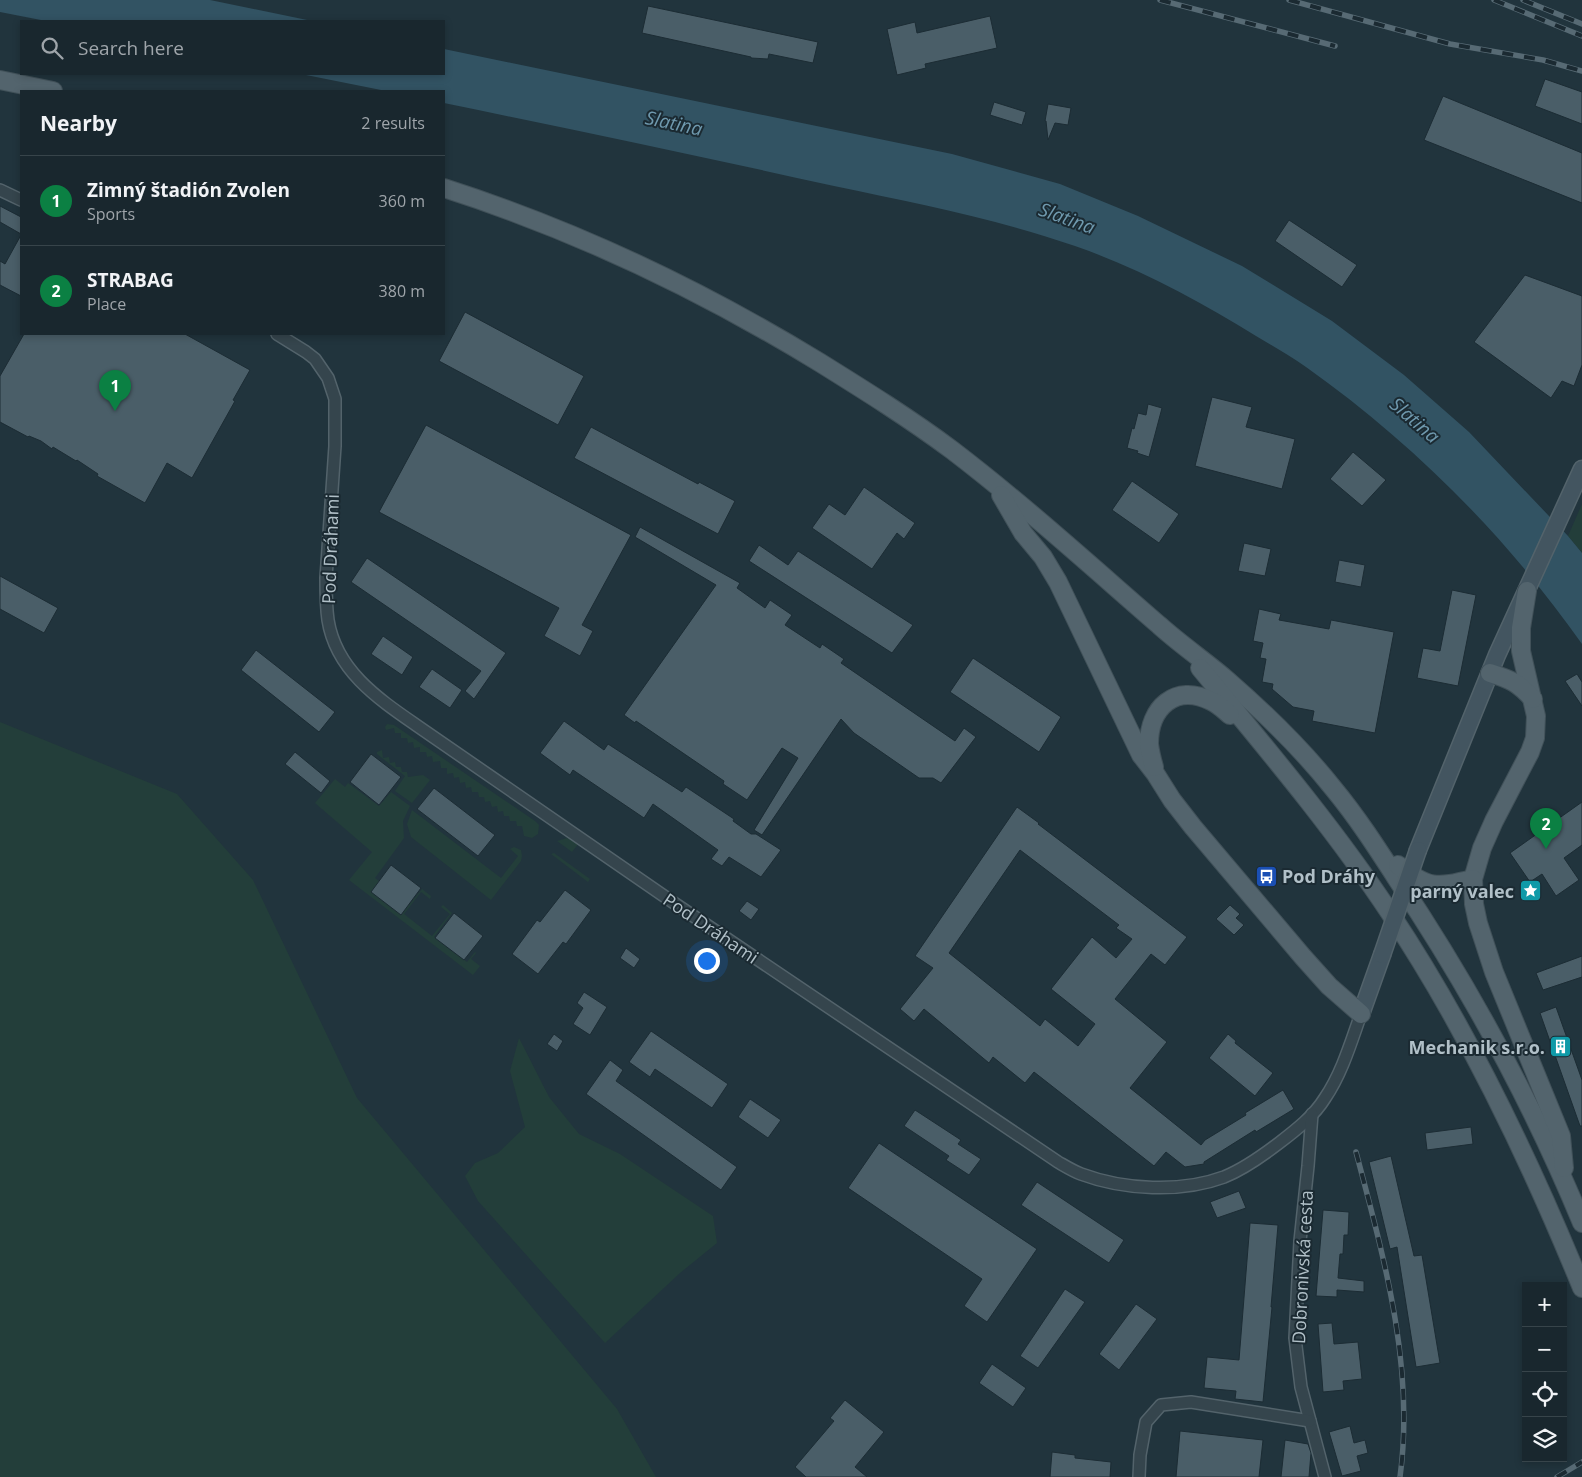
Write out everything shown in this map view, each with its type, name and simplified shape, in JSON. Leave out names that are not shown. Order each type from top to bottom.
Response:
[{"type":"main road","points":[[0,80],[47,90]]},
{"type":"main road","points":[[445,188],[562,232],[622,257],[719,305],[779,338],[885,404],[950,449],[994,484],[1178,642],[1226,680],[1284,733],[1332,786],[1433,932],[1485,1021],[1526,1099],[1582,1223]]},
{"type":"main road","points":[[994,484],[1023,533],[1042,557],[1058,582],[1082,628],[1141,756],[1193,827],[1302,957],[1328,986],[1361,1014]]},
{"type":"main road","points":[[1527,591],[1521,628],[1521,651],[1536,716],[1535,738],[1530,752],[1486,839],[1473,879],[1474,904],[1478,923],[1494,972],[1561,1136],[1566,1184]]},
{"type":"main road","points":[[1178,642],[1304,794],[1364,876],[1412,947],[1456,1020],[1508,1120],[1543,1195],[1582,1288]]},
{"type":"main road","points":[[1490,673],[1521,685],[1533,699]]},
{"type":"main road","points":[[1155,773],[1149,747],[1152,723],[1161,706],[1169,699],[1178,696],[1200,697],[1211,701],[1258,737]]},
{"type":"main road","points":[[1376,847],[1415,878],[1429,884],[1447,886],[1473,879]]},
{"type":"street","points":[[0,190],[20,200]]},
{"type":"street","name":"Pod Dráhami","points":[[280,335],[315,359],[333,389],[336,405],[336,426],[326,578],[328,619],[334,640],[348,667],[358,680],[384,703],[677,905],[1058,1162],[1081,1174],[1140,1186],[1180,1186],[1224,1177],[1256,1159],[1300,1127],[1325,1099],[1347,1053],[1361,1014]]},
{"type":"street","points":[[1361,1014],[1418,850],[1490,673],[1571,492],[1581,475]]},
{"type":"street","name":"Dobronivská cesta","points":[[1312,1114],[1300,1241],[1295,1338],[1301,1387],[1325,1477]]},
{"type":"street","points":[[1139,1477],[1140,1456],[1146,1422],[1161,1405],[1191,1402],[1310,1422]]},
{"type":"green space","points":[[1582,504],[1582,553],[1568,536]]},
{"type":"green space","points":[[0,722],[177,794],[253,880],[357,1098],[617,1409],[656,1477],[0,1477]]},
{"type":"green space","points":[[387,724],[394,725],[535,821],[539,825],[538,834],[532,838],[524,836],[522,826],[517,826],[516,821],[510,821],[509,816],[504,816],[503,811],[498,812],[497,806],[492,807],[490,801],[485,802],[484,797],[479,797],[478,792],[472,792],[471,787],[466,788],[465,782],[460,783],[459,777],[454,778],[453,773],[447,774],[447,768],[441,768],[440,761],[433,762],[432,756],[427,757],[426,752],[420,752],[420,747],[414,748],[413,742],[408,743],[407,738],[401,738],[401,733],[395,733],[394,728],[386,730]]},
{"type":"green space","points":[[382,750],[383,758],[389,757],[390,763],[395,762],[396,767],[401,767],[402,772],[407,772],[408,777],[423,775],[430,780],[412,803],[395,791],[405,776],[377,754],[377,752]]},
{"type":"green space","points":[[335,779],[345,787],[348,783],[379,806],[391,792],[410,806],[403,821],[404,838],[375,878],[402,913],[422,889],[431,896],[430,899],[421,892],[404,914],[432,936],[450,914],[441,907],[443,905],[452,913],[434,937],[467,962],[475,952],[471,959],[480,966],[473,975],[349,880],[372,852],[315,803]]},
{"type":"green space","points":[[412,810],[501,878],[518,856],[510,849],[514,847],[521,850],[521,861],[491,900],[411,837],[407,824]]},
{"type":"green space","points":[[567,838],[579,843],[572,852],[557,841]]},
{"type":"green space","points":[[554,853],[590,879],[588,882],[551,854]]},
{"type":"green space","points":[[519,1038],[549,1097],[579,1134],[620,1154],[713,1216],[717,1243],[680,1273],[605,1343],[478,1201],[465,1176],[475,1163],[498,1153],[525,1127],[510,1071]]},
{"type":"water","points":[[0,0],[210,0],[307,20],[41,20],[0,12]]},
{"type":"water","name":"Slatina","points":[[445,49],[952,154],[1060,184],[1138,216],[1242,266],[1332,321],[1404,375],[1469,432],[1582,553],[1582,644],[1553,604],[1489,529],[1456,494],[1384,427],[1288,355],[1191,298],[1122,264],[1046,236],[956,212],[445,103],[445,90],[381,90],[306,75],[445,75]]},
{"type":"building","points":[[648,6],[818,42],[813,63],[769,54],[768,59],[751,58],[642,33]]},
{"type":"building","points":[[990,16],[997,48],[925,64],[926,68],[897,75],[887,29],[915,22],[917,33]]},
{"type":"building","points":[[1545,79],[1582,92],[1582,124],[1535,106]]},
{"type":"building","points":[[1443,96],[1582,153],[1582,203],[1424,140]]},
{"type":"building","points":[[994,102],[1026,112],[1022,125],[990,115]]},
{"type":"building","points":[[1048,104],[1071,108],[1068,125],[1055,123],[1048,140],[1045,121]]},
{"type":"building","points":[[0,206],[20,216],[20,233],[0,222]]},
{"type":"building","points":[[1289,220],[1357,265],[1342,287],[1275,241]]},
{"type":"building","points":[[20,237],[20,295],[0,285],[0,261],[5,264]]},
{"type":"building","points":[[1525,275],[1582,296],[1582,365],[1574,386],[1562,381],[1551,398],[1474,342]]},
{"type":"building","points":[[465,312],[584,376],[558,425],[439,361]]},
{"type":"building","points":[[23,335],[187,335],[250,370],[192,478],[167,463],[145,503],[97,476],[98,474],[77,460],[0,422],[0,376]]},
{"type":"building","points":[[1212,397],[1252,407],[1246,427],[1295,439],[1282,489],[1195,466]]},
{"type":"building","points":[[1148,404],[1162,408],[1149,457],[1127,448],[1138,413],[1146,415]]},
{"type":"building","points":[[426,425],[631,535],[582,625],[593,631],[580,656],[544,636],[559,608],[379,512]]},
{"type":"building","points":[[591,427],[698,484],[699,482],[735,501],[718,534],[574,458]]},
{"type":"building","points":[[1353,452],[1386,480],[1362,506],[1330,479]]},
{"type":"building","points":[[1132,481],[1179,514],[1159,543],[1112,510]]},
{"type":"building","points":[[864,487],[915,523],[904,539],[897,533],[872,569],[812,528],[829,504],[845,515]]},
{"type":"building","points":[[640,527],[740,583],[737,588],[765,608],[770,600],[792,615],[785,625],[820,648],[822,644],[844,659],[841,663],[955,741],[964,728],[976,737],[941,783],[933,778],[919,778],[854,733],[841,719],[762,835],[754,830],[798,758],[782,748],[747,800],[723,784],[724,781],[636,721],[635,723],[624,715],[716,585],[635,537]]},
{"type":"building","points":[[1244,543],[1271,549],[1265,576],[1238,571]]},
{"type":"building","points":[[759,545],[788,565],[798,551],[913,625],[892,653],[749,561]]},
{"type":"building","points":[[367,558],[506,653],[474,699],[465,691],[481,671],[351,582]]},
{"type":"building","points":[[1339,560],[1365,565],[1361,587],[1335,582]]},
{"type":"building","points":[[0,576],[58,608],[44,633],[0,609]]},
{"type":"building","points":[[1452,590],[1476,595],[1458,686],[1417,678],[1423,648],[1440,651]]},
{"type":"building","points":[[1259,609],[1281,614],[1279,620],[1329,629],[1331,620],[1394,632],[1375,733],[1312,721],[1314,711],[1293,707],[1272,689],[1273,684],[1262,682],[1266,659],[1260,658],[1263,643],[1253,641]]},
{"type":"building","points":[[383,636],[413,657],[402,675],[371,654]]},
{"type":"building","points":[[256,650],[335,712],[319,732],[241,670]]},
{"type":"building","points":[[973,658],[1061,717],[1039,752],[950,692]]},
{"type":"building","points":[[432,669],[462,690],[450,708],[419,687]]},
{"type":"building","points":[[1577,674],[1582,682],[1582,706],[1565,681]]},
{"type":"building","points":[[564,721],[604,750],[608,744],[682,792],[686,787],[734,819],[733,821],[751,834],[756,834],[781,850],[761,877],[729,857],[722,866],[711,859],[718,850],[653,804],[644,818],[573,770],[570,775],[540,753]]},
{"type":"building","points":[[295,752],[330,781],[321,793],[285,764]]},
{"type":"building","points":[[371,754],[401,777],[379,805],[350,782]]},
{"type":"building","points":[[434,788],[495,835],[478,856],[417,809]]},
{"type":"building","points":[[1582,802],[1582,845],[1564,858],[1579,880],[1556,896],[1542,874],[1530,882],[1510,853]]},
{"type":"building","points":[[1017,807],[1187,937],[1165,965],[1151,954],[1115,999],[1167,1042],[1130,1088],[1201,1145],[1205,1140],[1246,1115],[1245,1113],[1283,1090],[1294,1109],[1256,1132],[1255,1130],[1204,1162],[1204,1164],[1185,1167],[1166,1152],[1154,1166],[1034,1072],[1025,1083],[993,1057],[989,1063],[924,1009],[914,1021],[900,1009],[933,968],[915,956]],"holes":[[[1020,850],[1119,925],[1116,928],[1132,939],[1116,958],[1092,937],[1051,989],[1095,1024],[1078,1046],[1045,1019],[1040,1026],[949,953]]]},
{"type":"building","points":[[391,865],[421,888],[401,915],[371,892]]},
{"type":"building","points":[[565,890],[591,910],[566,944],[563,942],[538,974],[512,954],[537,920],[540,922]]},
{"type":"building","points":[[747,901],[759,909],[751,920],[739,911]]},
{"type":"building","points":[[1230,905],[1240,914],[1236,918],[1244,925],[1234,935],[1216,919]]},
{"type":"building","points":[[454,913],[483,936],[464,960],[435,938]]},
{"type":"building","points":[[626,948],[640,959],[634,968],[620,958]]},
{"type":"building","points":[[1582,956],[1582,977],[1543,990],[1536,973]]},
{"type":"building","points":[[584,992],[607,1007],[590,1035],[573,1024],[583,1008],[577,1003]]},
{"type":"building","name":"Mechanik s.r.o.","points":[[1556,1007],[1582,1080],[1582,1126],[1580,1126],[1540,1013]]},
{"type":"building","points":[[651,1031],[728,1084],[712,1108],[655,1069],[650,1077],[629,1062]]},
{"type":"building","points":[[554,1034],[563,1041],[557,1051],[547,1044]]},
{"type":"building","points":[[1228,1034],[1236,1041],[1235,1043],[1273,1073],[1255,1096],[1209,1058]]},
{"type":"building","points":[[610,1060],[623,1070],[616,1081],[737,1167],[721,1190],[586,1094]]},
{"type":"building","points":[[750,1099],[781,1120],[768,1138],[738,1117]]},
{"type":"building","points":[[915,1110],[961,1140],[958,1144],[981,1159],[969,1175],[946,1160],[949,1156],[904,1126]]},
{"type":"building","points":[[1471,1127],[1473,1144],[1427,1150],[1425,1133]]},
{"type":"building","points":[[879,1143],[1037,1249],[987,1322],[964,1306],[982,1279],[848,1188]]},
{"type":"building","points":[[1391,1156],[1414,1256],[1422,1255],[1440,1363],[1416,1367],[1397,1247],[1390,1249],[1369,1162]]},
{"type":"building","points":[[1037,1182],[1124,1240],[1109,1263],[1021,1205]]},
{"type":"building","points":[[1239,1191],[1246,1208],[1217,1218],[1210,1202]]},
{"type":"building","points":[[1323,1210],[1349,1212],[1348,1235],[1344,1235],[1343,1254],[1340,1254],[1338,1278],[1364,1281],[1364,1292],[1337,1290],[1337,1297],[1316,1296]]},
{"type":"building","points":[[1250,1223],[1278,1225],[1263,1402],[1235,1399],[1236,1391],[1204,1388],[1207,1357],[1239,1360]]},
{"type":"building","points":[[1065,1289],[1085,1302],[1038,1368],[1020,1356]]},
{"type":"building","points":[[1136,1304],[1157,1319],[1119,1370],[1099,1354]]},
{"type":"building","points":[[1332,1323],[1334,1344],[1358,1342],[1362,1379],[1343,1381],[1344,1390],[1323,1392],[1318,1324]]},
{"type":"building","points":[[992,1364],[1026,1388],[1013,1407],[979,1383]]},
{"type":"building","points":[[845,1400],[884,1432],[855,1467],[867,1477],[806,1477],[795,1467],[834,1421],[830,1418]]},
{"type":"building","points":[[1350,1426],[1354,1443],[1365,1440],[1368,1453],[1357,1456],[1361,1471],[1342,1476],[1329,1432]]},
{"type":"building","points":[[1180,1431],[1263,1440],[1259,1477],[1176,1477]]},
{"type":"building","points":[[1285,1440],[1308,1444],[1311,1453],[1309,1477],[1281,1477]]},
{"type":"building","points":[[1052,1452],[1075,1455],[1075,1458],[1111,1462],[1110,1477],[1050,1477]]},
{"type":"railway","points":[[1160,0],[1335,46]]},
{"type":"railway","points":[[1289,0],[1450,44],[1543,60],[1582,71]]},
{"type":"railway","points":[[1494,0],[1582,36]]},
{"type":"railway","points":[[1523,0],[1582,24]]},
{"type":"railway","points":[[1356,1152],[1386,1272],[1400,1354],[1404,1436],[1400,1477]]},
{"type":"railway","points":[[1557,1477],[1582,1462]]},
{"type":"place","name":"Zimný štadión Zvolen","points":[[115,411]]},
{"type":"place","name":"STRABAG","points":[[1546,849]]},
{"type":"place","name":"Pod Dráhy","points":[[1266,876]]},
{"type":"place","name":"parný valec","points":[[1530,891]]},
{"type":"place","name":"Mechanik s.r.o.","points":[[1561,1047]]}]
